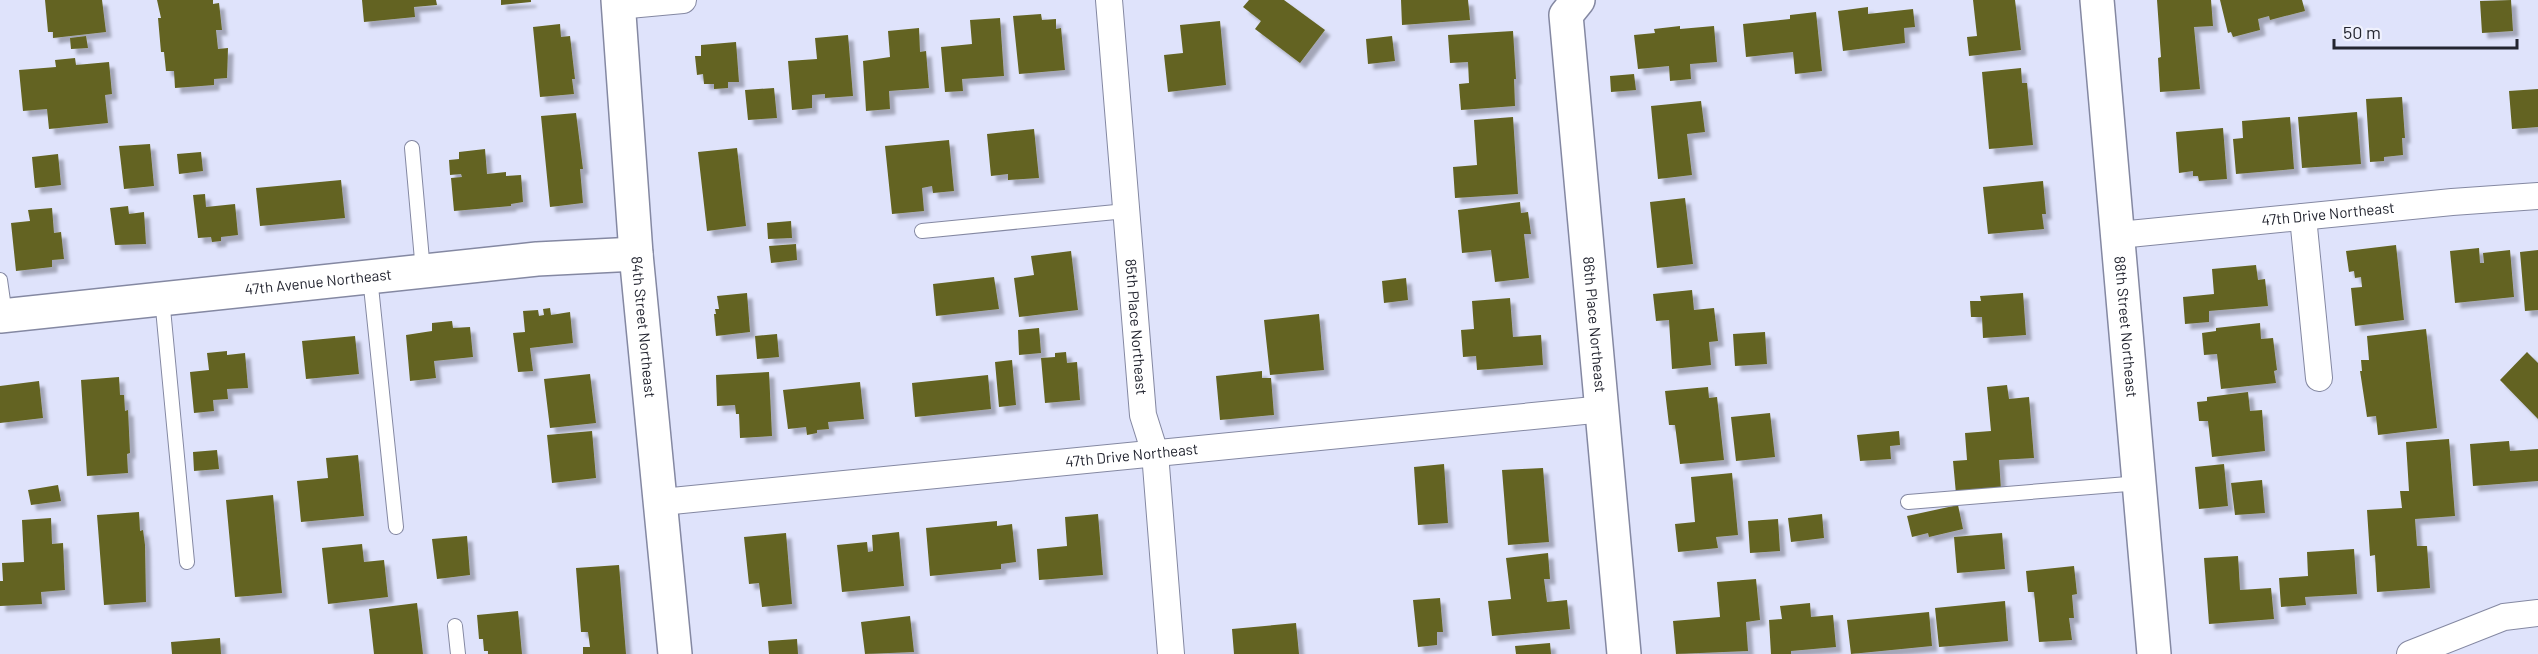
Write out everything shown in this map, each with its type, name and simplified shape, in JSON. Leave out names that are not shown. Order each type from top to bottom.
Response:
[{"type":"street","points":[[618,3],[683,0]]},
{"type":"street","name":"85th Place Northeast","points":[[1109,0],[1143,415],[1155,453],[1172,654]]},
{"type":"street","name":"86th Place Northeast","points":[[1578,0],[1566,15],[1604,409],[1624,654]]},
{"type":"street","name":"88th Street Northeast","points":[[2097,0],[2154,654]]},
{"type":"street","name":"84th Street Northeast","points":[[618,3],[636,254],[662,502],[675,654]]},
{"type":"street","name":"47th Drive Northeast","points":[[2119,235],[2538,196]]},
{"type":"street","points":[[2303,217],[2319,378]]},
{"type":"street","name":"47th Avenue Northeast","points":[[2,315],[537,259],[636,254]]},
{"type":"street","name":"47th Drive Northeast","points":[[662,502],[1604,409]]},
{"type":"street","points":[[2410,654],[2504,617],[2538,613]]},
{"type":"lane","points":[[412,148],[423,271]]},
{"type":"lane","points":[[922,231],[1126,211]]},
{"type":"lane","points":[[370,277],[396,527]]},
{"type":"lane","points":[[0,280],[2,315]]},
{"type":"lane","points":[[162,298],[187,562]]},
{"type":"lane","points":[[1908,502],[2140,483]]},
{"type":"lane","points":[[455,627],[458,654]]},
{"type":"building","points":[[45,0],[102,0],[106,32],[53,38],[53,32],[48,32]]},
{"type":"building","points":[[157,0],[213,0],[213,4],[219,3],[222,30],[216,30],[218,49],[228,48],[227,78],[214,79],[214,85],[175,88],[174,71],[166,71],[164,52],[161,52],[158,18],[161,18]]},
{"type":"building","points":[[362,0],[436,0],[437,5],[414,7],[415,17],[364,22]]},
{"type":"building","points":[[501,0],[531,0],[531,2],[501,5]]},
{"type":"building","points":[[1249,0],[1284,0],[1325,30],[1300,63],[1255,29],[1261,21],[1243,7]]},
{"type":"building","points":[[1401,0],[1468,0],[1470,20],[1402,25]]},
{"type":"building","points":[[1973,0],[2015,0],[2021,50],[1969,56],[1967,37],[1977,36]]},
{"type":"building","points":[[2157,0],[2211,0],[2213,26],[2194,27],[2200,89],[2160,92],[2158,58],[2161,57]]},
{"type":"building","points":[[2220,0],[2302,0],[2305,11],[2270,20],[2269,16],[2258,19],[2260,30],[2233,37],[2231,32],[2228,33]]},
{"type":"building","points":[[2511,0],[2513,31],[2482,33],[2480,1]]},
{"type":"building","points":[[1868,7],[1868,14],[1913,9],[1915,27],[1904,28],[1905,43],[1843,51],[1838,11]]},
{"type":"building","points":[[1816,12],[1822,71],[1795,74],[1793,52],[1746,57],[1743,24],[1790,19],[1790,15]]},
{"type":"building","points":[[1041,14],[1042,20],[1056,19],[1056,29],[1061,28],[1065,70],[1019,74],[1013,16]]},
{"type":"building","points":[[1000,18],[1004,76],[962,79],[963,91],[945,92],[941,47],[972,44],[970,20]]},
{"type":"building","points":[[1220,21],[1226,85],[1168,92],[1164,55],[1183,53],[1180,25]]},
{"type":"building","points":[[560,24],[561,37],[570,36],[575,79],[572,79],[574,94],[540,97],[533,27]]},
{"type":"building","points":[[1680,26],[1680,29],[1714,26],[1717,62],[1690,64],[1691,79],[1670,81],[1669,66],[1638,69],[1634,35],[1655,33],[1654,29]]},
{"type":"building","points":[[919,28],[920,52],[926,51],[929,88],[889,91],[890,109],[866,111],[863,61],[890,57],[888,31]]},
{"type":"building","points":[[1513,31],[1515,106],[1461,110],[1459,84],[1469,83],[1468,62],[1450,63],[1448,35]]},
{"type":"building","points":[[848,35],[853,96],[825,98],[825,94],[812,95],[812,108],[792,110],[788,61],[817,59],[815,38]]},
{"type":"building","points":[[86,36],[88,48],[71,49],[70,38]]},
{"type":"building","points":[[1392,36],[1395,61],[1368,64],[1366,39]]},
{"type":"building","points":[[736,42],[739,82],[728,82],[728,88],[714,89],[714,84],[704,84],[703,74],[697,75],[695,56],[701,56],[701,45]]},
{"type":"building","points":[[75,58],[76,65],[109,62],[112,94],[105,95],[108,123],[49,129],[47,109],[23,111],[19,70],[56,67],[55,60]]},
{"type":"building","points":[[2021,68],[2022,83],[2027,83],[2033,145],[1989,149],[1982,72]]},
{"type":"building","points":[[1634,74],[1636,90],[1611,92],[1610,76]]},
{"type":"building","points":[[774,88],[777,118],[748,120],[745,90]]},
{"type":"building","points":[[2538,89],[2538,127],[2512,129],[2509,91]]},
{"type":"building","points":[[2402,97],[2405,138],[2402,138],[2403,155],[2384,157],[2384,161],[2370,162],[2366,99]]},
{"type":"building","points":[[1701,101],[1705,132],[1687,134],[1692,175],[1658,179],[1651,106]]},
{"type":"building","points":[[2357,112],[2361,164],[2302,168],[2298,117]]},
{"type":"building","points":[[576,113],[583,169],[580,169],[583,203],[550,207],[541,116]]},
{"type":"building","points":[[1513,117],[1518,194],[1455,198],[1453,167],[1477,165],[1474,120]]},
{"type":"building","points":[[2290,117],[2294,169],[2236,174],[2233,139],[2243,138],[2242,121]]},
{"type":"building","points":[[2223,128],[2227,179],[2199,181],[2198,176],[2193,176],[2193,171],[2179,173],[2176,132]]},
{"type":"building","points":[[1034,129],[1039,178],[1008,180],[1008,174],[991,176],[987,134]]},
{"type":"building","points":[[949,140],[954,191],[933,193],[932,186],[922,188],[924,211],[892,214],[885,146]]},
{"type":"building","points":[[150,144],[154,186],[124,189],[119,146]]},
{"type":"building","points":[[737,148],[746,226],[707,231],[698,152]]},
{"type":"building","points":[[485,149],[487,174],[506,172],[506,176],[521,175],[523,202],[511,204],[511,206],[454,211],[451,178],[462,177],[461,174],[450,175],[449,160],[459,159],[459,152]]},
{"type":"building","points":[[201,152],[203,171],[179,174],[177,154]]},
{"type":"building","points":[[58,154],[61,185],[35,188],[32,157]]},
{"type":"building","points":[[341,180],[345,218],[260,226],[256,188]]},
{"type":"building","points":[[2043,181],[2046,214],[2042,214],[2044,229],[1988,234],[1983,187]]},
{"type":"building","points":[[205,194],[206,207],[235,204],[238,235],[221,237],[221,241],[212,242],[211,237],[198,238],[193,195]]},
{"type":"building","points":[[1685,198],[1693,264],[1657,268],[1650,202]]},
{"type":"building","points":[[1520,202],[1521,213],[1528,212],[1531,234],[1524,234],[1529,278],[1495,282],[1491,250],[1462,253],[1458,210]]},
{"type":"building","points":[[128,206],[129,214],[144,212],[146,244],[115,245],[110,208]]},
{"type":"building","points":[[52,208],[54,233],[61,232],[64,259],[52,260],[52,267],[16,271],[11,223],[30,221],[28,210]]},
{"type":"building","points":[[791,221],[792,238],[768,239],[767,223]]},
{"type":"building","points":[[796,244],[797,260],[771,263],[769,246]]},
{"type":"building","points":[[2396,245],[2404,320],[2355,326],[2351,288],[2362,287],[2361,277],[2355,278],[2354,271],[2349,272],[2346,251]]},
{"type":"building","points":[[2479,248],[2480,263],[2484,263],[2483,253],[2510,250],[2514,297],[2455,303],[2450,251]]},
{"type":"building","points":[[2538,250],[2538,310],[2525,311],[2520,252]]},
{"type":"building","points":[[1071,251],[1078,310],[1019,317],[1014,278],[1034,275],[1031,256]]},
{"type":"building","points":[[2256,265],[2258,280],[2265,279],[2268,306],[2209,311],[2209,322],[2185,324],[2183,297],[2214,294],[2212,269]]},
{"type":"building","points":[[994,277],[999,309],[936,316],[933,284]]},
{"type":"building","points":[[1406,278],[1408,300],[1384,303],[1382,281]]},
{"type":"building","points":[[1692,290],[1694,310],[1714,308],[1718,341],[1709,342],[1711,365],[1672,369],[1669,320],[1656,321],[1653,294]]},
{"type":"building","points":[[747,293],[750,332],[716,336],[714,314],[716,314],[715,309],[719,309],[717,296]]},
{"type":"building","points":[[2023,293],[2026,335],[1983,338],[1982,317],[1971,317],[1970,301],[1981,301],[1980,296]]},
{"type":"building","points":[[1510,298],[1513,337],[1541,335],[1543,365],[1477,370],[1476,356],[1463,357],[1461,330],[1474,329],[1472,301]]},
{"type":"building","points":[[550,308],[551,315],[570,312],[573,343],[530,348],[533,371],[518,372],[513,333],[525,332],[523,311],[538,310],[539,316],[544,315],[543,309]]},
{"type":"building","points":[[1319,314],[1324,370],[1270,375],[1264,320]]},
{"type":"building","points":[[452,321],[453,328],[470,327],[473,357],[434,361],[436,378],[410,381],[406,335],[432,331],[432,323]]},
{"type":"building","points":[[2260,323],[2261,339],[2273,338],[2277,370],[2274,371],[2276,383],[2221,389],[2217,354],[2204,355],[2202,333],[2216,331],[2216,328]]},
{"type":"building","points":[[1039,328],[1041,353],[1019,355],[1018,330]]},
{"type":"building","points":[[2426,329],[2437,428],[2378,435],[2376,416],[2367,417],[2360,371],[2362,371],[2361,360],[2369,360],[2367,336]]},
{"type":"building","points":[[1765,332],[1767,364],[1735,366],[1733,334]]},
{"type":"building","points":[[777,334],[779,357],[757,359],[755,336]]},
{"type":"building","points":[[355,336],[359,374],[306,379],[302,341]]},
{"type":"building","points":[[227,351],[227,355],[245,353],[248,388],[227,389],[228,399],[213,400],[214,411],[194,413],[190,372],[209,370],[207,353]]},
{"type":"building","points":[[1066,352],[1067,363],[1077,362],[1080,400],[1045,403],[1041,358],[1055,357],[1055,353]]},
{"type":"building","points":[[2527,352],[2538,363],[2538,419],[2500,380]]},
{"type":"building","points":[[1012,360],[1016,405],[999,407],[995,362]]},
{"type":"building","points":[[1262,371],[1262,378],[1271,378],[1274,415],[1220,420],[1216,376]]},
{"type":"building","points":[[769,372],[772,436],[740,438],[739,414],[736,414],[735,405],[717,406],[716,375]]},
{"type":"building","points":[[590,374],[596,423],[550,428],[544,379]]},
{"type":"building","points":[[988,375],[991,409],[915,417],[912,383]]},
{"type":"building","points":[[119,377],[120,395],[124,395],[125,411],[128,410],[130,453],[127,454],[128,473],[87,476],[81,380]]},
{"type":"building","points":[[39,381],[43,418],[0,423],[0,386]]},
{"type":"building","points":[[860,382],[864,419],[828,422],[829,429],[817,430],[817,433],[807,435],[806,427],[788,429],[783,390]]},
{"type":"building","points":[[2007,385],[2009,399],[2029,397],[2034,458],[1999,460],[2001,490],[1956,494],[1953,461],[1967,460],[1965,433],[1991,431],[1987,387]]},
{"type":"building","points":[[1708,387],[1709,398],[1717,397],[1724,460],[1680,464],[1675,425],[1669,425],[1665,391]]},
{"type":"building","points":[[2248,392],[2250,411],[2262,410],[2265,451],[2212,457],[2208,421],[2199,421],[2197,402],[2207,401],[2207,397]]},
{"type":"building","points":[[1770,413],[1775,457],[1736,461],[1731,417]]},
{"type":"building","points":[[592,431],[596,478],[552,483],[547,435]]},
{"type":"building","points":[[1899,431],[1900,445],[1890,446],[1891,459],[1860,461],[1857,435]]},
{"type":"building","points":[[2449,439],[2455,516],[2415,519],[2417,546],[2427,546],[2430,588],[2377,592],[2375,555],[2370,556],[2367,510],[2402,508],[2400,491],[2409,491],[2406,442]]},
{"type":"building","points":[[2509,441],[2510,451],[2538,449],[2538,481],[2473,486],[2470,444]]},
{"type":"building","points":[[217,450],[219,469],[194,471],[193,452]]},
{"type":"building","points":[[358,455],[364,516],[301,522],[297,481],[328,478],[326,458]]},
{"type":"building","points":[[1444,464],[1448,523],[1418,525],[1414,467]]},
{"type":"building","points":[[2224,464],[2228,506],[2199,509],[2195,467]]},
{"type":"building","points":[[1543,468],[1549,542],[1508,545],[1502,470]]},
{"type":"building","points":[[1732,473],[1738,535],[1716,537],[1718,548],[1678,552],[1675,524],[1695,522],[1691,477]]},
{"type":"building","points":[[2262,480],[2265,513],[2235,515],[2231,483]]},
{"type":"building","points":[[58,485],[61,501],[31,505],[28,490]]},
{"type":"building","points":[[273,495],[282,593],[235,597],[226,500]]},
{"type":"building","points":[[1958,505],[1963,529],[1929,537],[1928,533],[1912,537],[1907,516]]},
{"type":"building","points":[[139,512],[140,531],[143,530],[145,545],[146,602],[104,605],[97,515]]},
{"type":"building","points":[[1098,514],[1103,575],[1039,580],[1037,549],[1067,546],[1065,517]]},
{"type":"building","points":[[1822,514],[1824,538],[1791,542],[1788,518]]},
{"type":"building","points":[[51,518],[52,544],[63,543],[65,590],[41,592],[42,604],[0,606],[0,581],[3,581],[2,563],[24,562],[22,520]]},
{"type":"building","points":[[1778,519],[1780,551],[1750,553],[1748,521]]},
{"type":"building","points":[[997,521],[997,526],[1012,524],[1016,562],[1001,564],[1001,569],[930,576],[926,528]]},
{"type":"building","points":[[899,532],[904,586],[842,592],[837,545],[867,542],[868,552],[873,551],[872,535]]},
{"type":"building","points":[[786,533],[792,604],[762,607],[759,583],[749,584],[744,537]]},
{"type":"building","points":[[2002,533],[2005,569],[1957,573],[1954,537]]},
{"type":"building","points":[[467,536],[470,575],[437,579],[432,539]]},
{"type":"building","points":[[362,544],[364,562],[384,560],[388,597],[328,604],[322,548]]},
{"type":"building","points":[[2354,549],[2357,594],[2305,597],[2306,605],[2281,607],[2279,578],[2308,576],[2307,552]]},
{"type":"building","points":[[1548,553],[1550,579],[1544,579],[1547,602],[1567,600],[1570,629],[1492,636],[1488,601],[1511,599],[1506,558]]},
{"type":"building","points":[[2238,556],[2240,590],[2271,588],[2274,619],[2209,624],[2204,558]]},
{"type":"building","points":[[619,565],[626,654],[583,654],[583,647],[590,647],[588,632],[581,632],[576,568]]},
{"type":"building","points":[[2074,566],[2077,594],[2072,595],[2074,618],[2069,618],[2072,640],[2039,642],[2034,592],[2028,592],[2026,571]]},
{"type":"building","points":[[1756,579],[1760,620],[1746,622],[1748,651],[1676,654],[1673,621],[1720,617],[1717,582]]},
{"type":"building","points":[[1440,598],[1443,632],[1437,632],[1437,645],[1418,647],[1413,600]]},
{"type":"building","points":[[2005,601],[2008,641],[1939,647],[1935,608]]},
{"type":"building","points":[[417,603],[423,654],[374,654],[369,609]]},
{"type":"building","points":[[1810,603],[1811,617],[1833,615],[1836,647],[1791,651],[1791,654],[1771,654],[1769,620],[1782,619],[1780,606]]},
{"type":"building","points":[[518,611],[522,654],[488,654],[488,651],[484,651],[483,639],[479,639],[477,615]]},
{"type":"building","points":[[1929,612],[1932,646],[1851,654],[1847,620]]},
{"type":"building","points":[[910,616],[914,652],[865,654],[861,622]]},
{"type":"building","points":[[1296,623],[1299,654],[1234,654],[1232,629]]},
{"type":"building","points":[[220,638],[221,654],[172,654],[171,642]]},
{"type":"building","points":[[797,639],[798,654],[769,654],[768,641]]},
{"type":"building","points":[[1550,643],[1551,654],[1516,654],[1515,646]]}]
